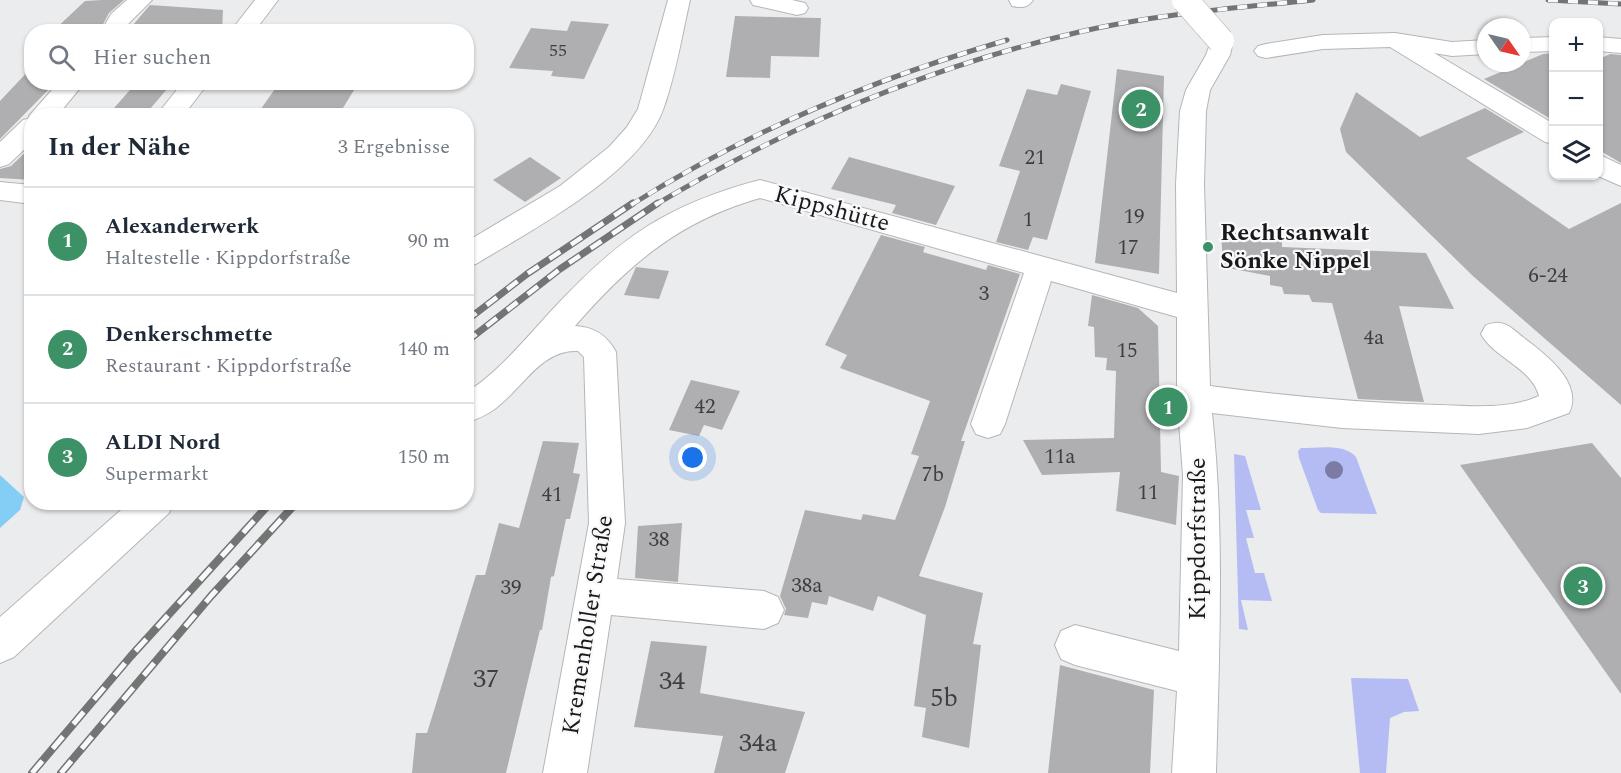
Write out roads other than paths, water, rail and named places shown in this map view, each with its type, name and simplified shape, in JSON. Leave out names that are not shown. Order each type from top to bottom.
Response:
[{"type":"street","points":[[117,24],[141,0]]},
{"type":"street","points":[[248,24],[267,0]]},
{"type":"street","points":[[474,251],[589,179],[628,144],[644,124],[651,109],[679,0]]},
{"type":"street","points":[[761,0],[797,8]]},
{"type":"street","name":"Kippdorfstraße","points":[[1185,0],[1221,41],[1218,55],[1198,90],[1193,111],[1190,184],[1194,397],[1201,475],[1201,596],[1196,676],[1194,773]]},
{"type":"street","points":[[1266,51],[1323,42],[1395,40],[1452,49],[1477,48]]},
{"type":"street","points":[[1395,40],[1549,133]]},
{"type":"street","points":[[1531,45],[1549,44]]},
{"type":"street","points":[[1603,44],[1621,46]]},
{"type":"street","points":[[49,108],[66,90]]},
{"type":"street","points":[[176,108],[190,90]]},
{"type":"street","points":[[0,158],[24,134]]},
{"type":"street","points":[[1603,166],[1621,177]]},
{"type":"street","name":"Kippshütte","points":[[532,353],[613,267],[637,245],[687,217],[737,195],[759,189],[847,212],[1040,269],[1191,309]]},
{"type":"street","points":[[0,191],[24,194]]},
{"type":"street","points":[[988,424],[1040,269]]},
{"type":"street","points":[[1194,397],[1348,416],[1452,419],[1496,419],[1523,416],[1545,410],[1557,403],[1557,391],[1550,380],[1497,334]]},
{"type":"street","name":"Kremenholler Straße","points":[[474,404],[485,398],[532,353],[561,338],[585,339],[600,352],[607,523],[565,773]]},
{"type":"street","points":[[0,643],[147,510]]},
{"type":"street","points":[[595,595],[764,610]]},
{"type":"street","points":[[1075,645],[1196,676]]},
{"type":"railway","points":[[655,205],[705,176],[808,125],[914,81],[968,63],[1023,46],[1108,26],[1196,12],[1313,0]]},
{"type":"railway","points":[[1548,0],[1621,4]]},
{"type":"railway","points":[[631,205],[720,153],[813,109],[909,72],[1007,40]]},
{"type":"railway","points":[[474,315],[527,274],[633,203]]},
{"type":"railway","points":[[474,336],[560,269],[655,205]]},
{"type":"railway","points":[[32,773],[131,656],[264,510]]},
{"type":"railway","points":[[61,773],[211,596],[290,510]]},
{"type":"place","name":"Denkerschmette","points":[[1141,109]]},
{"type":"place","name":"Rechtsanwalt Sönke Nippel","points":[[1208,247]]},
{"type":"place","name":"Alexanderwerk","points":[[1168,407]]},
{"type":"place","name":"ALDI Nord","points":[[1583,586]]}]
